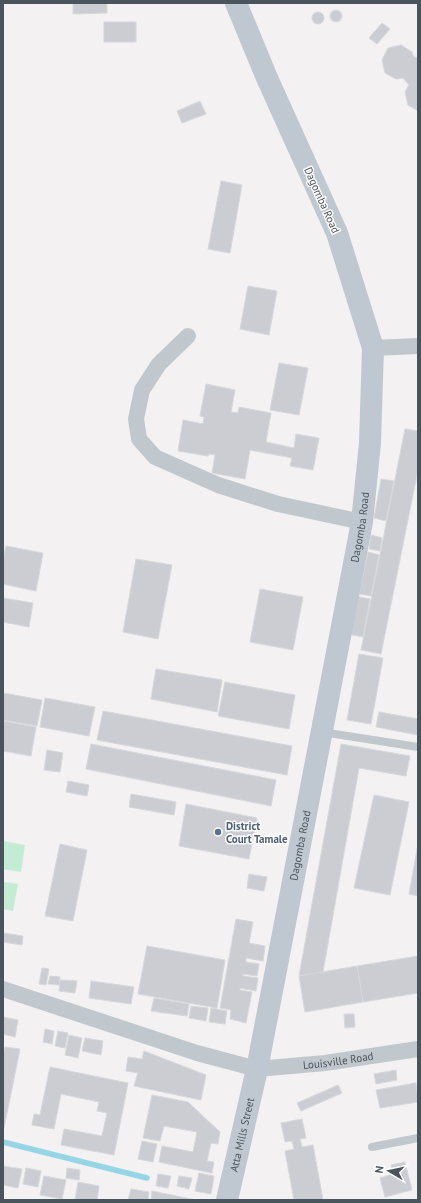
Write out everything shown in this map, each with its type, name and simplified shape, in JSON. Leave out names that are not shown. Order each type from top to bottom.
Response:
[{"type":"street","name":"Dagomba Road","points":[[236,3],[337,233],[373,348],[370,443],[362,522],[257,1069]]},
{"type":"street","points":[[188,336],[159,364],[142,390],[136,419],[139,439],[155,457],[218,485],[278,504],[362,522]]},
{"type":"street","points":[[373,348],[418,346]]},
{"type":"street","name":"Louisville Road","points":[[3,989],[197,1053],[257,1069],[325,1063],[418,1049]]},
{"type":"street","name":"Atta Mills Street","points":[[227,1200],[257,1069]]},
{"type":"lane","points":[[321,732],[418,747]]},
{"type":"lane","points":[[372,1147],[418,1138]]},
{"type":"green space","points":[[3,841],[25,845],[21,872],[3,869]]},
{"type":"green space","points":[[3,882],[18,884],[13,911],[3,909]]},
{"type":"building","points":[[73,3],[107,3],[107,13],[73,14]]},
{"type":"building","points":[[334,10],[338,10],[342,16],[338,22],[334,22],[330,18],[330,14]]},
{"type":"building","points":[[316,12],[320,12],[324,18],[320,24],[316,24],[312,20],[312,16]]},
{"type":"building","points":[[104,22],[136,22],[136,42],[104,42]]},
{"type":"building","points":[[382,23],[390,29],[377,44],[369,38]]},
{"type":"building","points":[[401,45],[412,52],[414,57],[418,58],[418,111],[408,105],[405,92],[409,85],[403,78],[396,79],[385,73],[382,60],[388,48]]},
{"type":"building","points":[[200,101],[206,114],[182,123],[177,111]]},
{"type":"building","points":[[221,181],[242,185],[230,253],[208,249]]},
{"type":"building","points":[[248,286],[277,291],[269,335],[240,329]]},
{"type":"building","points":[[279,363],[308,368],[299,415],[270,410]]},
{"type":"building","points":[[206,384],[235,390],[231,412],[238,413],[239,407],[271,413],[266,442],[294,448],[296,434],[319,438],[313,470],[290,466],[292,458],[250,450],[245,479],[212,473],[215,455],[209,454],[208,456],[178,451],[183,420],[203,424],[204,417],[200,416]]},
{"type":"building","points":[[405,429],[418,431],[418,470],[381,654],[361,650]]},
{"type":"building","points":[[381,479],[394,481],[386,521],[374,518]]},
{"type":"building","points":[[371,535],[382,538],[380,551],[369,549]]},
{"type":"building","points":[[6,546],[43,553],[36,591],[3,584],[3,561]]},
{"type":"building","points":[[368,552],[379,555],[371,596],[359,594]]},
{"type":"building","points":[[136,559],[172,565],[158,639],[123,632]]},
{"type":"building","points":[[260,589],[303,597],[293,650],[250,642]]},
{"type":"building","points":[[355,596],[370,599],[363,637],[347,634]]},
{"type":"building","points":[[3,598],[33,603],[29,627],[3,622]]},
{"type":"building","points":[[359,654],[383,658],[371,724],[347,720]]},
{"type":"building","points":[[156,669],[222,680],[217,712],[151,699]]},
{"type":"building","points":[[225,682],[295,695],[289,729],[218,716]]},
{"type":"building","points":[[3,693],[42,700],[37,726],[3,720]]},
{"type":"building","points":[[45,698],[95,707],[89,736],[40,727]]},
{"type":"building","points":[[103,711],[292,746],[287,775],[97,740]]},
{"type":"building","points":[[379,712],[418,719],[418,735],[376,727]]},
{"type":"building","points":[[3,721],[36,727],[31,756],[3,751]]},
{"type":"building","points":[[91,744],[276,780],[271,806],[86,769]]},
{"type":"building","points":[[341,744],[410,756],[406,776],[359,768],[323,972],[299,976]]},
{"type":"building","points":[[47,750],[63,753],[60,772],[44,770]]},
{"type":"building","points":[[68,781],[89,785],[87,796],[66,792]]},
{"type":"building","points":[[131,794],[176,802],[174,815],[129,807]]},
{"type":"building","points":[[374,795],[409,802],[390,895],[354,888]]},
{"type":"building","name":"District Court Tamale","points":[[186,804],[257,818],[249,859],[179,846]]},
{"type":"building","points":[[60,844],[87,850],[73,921],[45,916]]},
{"type":"building","points":[[418,844],[418,896],[409,894]]},
{"type":"building","points":[[249,874],[267,877],[264,891],[247,888]]},
{"type":"building","points":[[236,919],[253,922],[249,943],[265,946],[263,961],[246,958],[246,962],[259,964],[257,976],[243,974],[243,976],[258,978],[256,991],[240,988],[240,990],[252,992],[246,1023],[230,1019],[231,1010],[220,1008]]},
{"type":"building","points":[[4,933],[23,936],[22,945],[3,942]]},
{"type":"building","points":[[147,946],[225,960],[217,1008],[138,994]]},
{"type":"building","points":[[418,956],[418,993],[363,1002],[357,966]]},
{"type":"building","points":[[357,966],[363,1002],[305,1012],[299,976]]},
{"type":"building","points":[[42,968],[49,969],[46,985],[39,984]]},
{"type":"building","points":[[50,976],[60,977],[59,985],[48,984]]},
{"type":"building","points":[[60,980],[77,981],[75,993],[59,991]]},
{"type":"building","points":[[91,981],[134,987],[131,1004],[89,998]]},
{"type":"building","points":[[154,998],[189,1004],[187,1016],[151,1011]]},
{"type":"building","points":[[191,1006],[208,1008],[206,1021],[189,1018]]},
{"type":"building","points":[[211,1008],[227,1011],[225,1024],[209,1022]]},
{"type":"building","points":[[344,1014],[354,1014],[355,1027],[345,1028]]},
{"type":"building","points":[[3,1017],[18,1020],[15,1037],[3,1034]]},
{"type":"building","points":[[45,1029],[54,1031],[52,1044],[43,1042]]},
{"type":"building","points":[[58,1031],[68,1033],[65,1048],[55,1046]]},
{"type":"building","points":[[69,1035],[82,1038],[78,1058],[65,1055]]},
{"type":"building","points":[[85,1038],[103,1041],[101,1055],[82,1051]]},
{"type":"building","points":[[5,1047],[20,1049],[4,1128],[3,1056]]},
{"type":"building","points":[[144,1051],[206,1075],[201,1100],[134,1086],[138,1073],[126,1071],[128,1057],[142,1059]]},
{"type":"building","points":[[50,1067],[128,1083],[114,1155],[61,1145],[64,1129],[102,1136],[107,1113],[97,1111],[99,1102],[61,1094],[54,1129],[32,1125],[34,1114],[40,1115]]},
{"type":"building","points":[[396,1070],[397,1080],[376,1084],[374,1074]]},
{"type":"building","points":[[416,1083],[418,1102],[380,1108],[376,1090]]},
{"type":"building","points":[[338,1085],[342,1093],[301,1111],[297,1103]]},
{"type":"building","points":[[152,1095],[188,1102],[220,1132],[218,1144],[211,1143],[207,1161],[214,1162],[212,1173],[159,1162],[162,1146],[193,1152],[197,1132],[164,1126],[160,1141],[143,1138]]},
{"type":"building","points":[[302,1119],[306,1138],[300,1139],[302,1147],[313,1145],[323,1200],[294,1200],[285,1151],[294,1149],[292,1141],[285,1142],[281,1123]]},
{"type":"building","points":[[142,1141],[157,1144],[153,1162],[138,1159]]},
{"type":"building","points":[[405,1162],[412,1190],[385,1197],[380,1178],[393,1174],[391,1165]]},
{"type":"building","points":[[3,1166],[22,1169],[18,1188],[3,1185]]},
{"type":"building","points":[[26,1168],[41,1171],[38,1187],[23,1184]]},
{"type":"building","points":[[67,1168],[80,1170],[79,1180],[66,1178]]},
{"type":"building","points":[[199,1173],[214,1176],[211,1194],[195,1191]]},
{"type":"building","points":[[158,1174],[171,1176],[168,1188],[156,1186]]},
{"type":"building","points":[[44,1176],[66,1180],[62,1199],[40,1195]]},
{"type":"building","points":[[179,1176],[192,1178],[189,1189],[177,1186]]},
{"type":"building","points":[[78,1182],[99,1186],[97,1200],[75,1200]]},
{"type":"building","points":[[131,1189],[149,1192],[148,1200],[128,1200]]},
{"type":"building","points":[[152,1191],[196,1200],[151,1200]]},
{"type":"waterway","points":[[3,1142],[147,1178]]},
{"type":"place","name":"District Court Tamale","points":[[218,832]]}]
